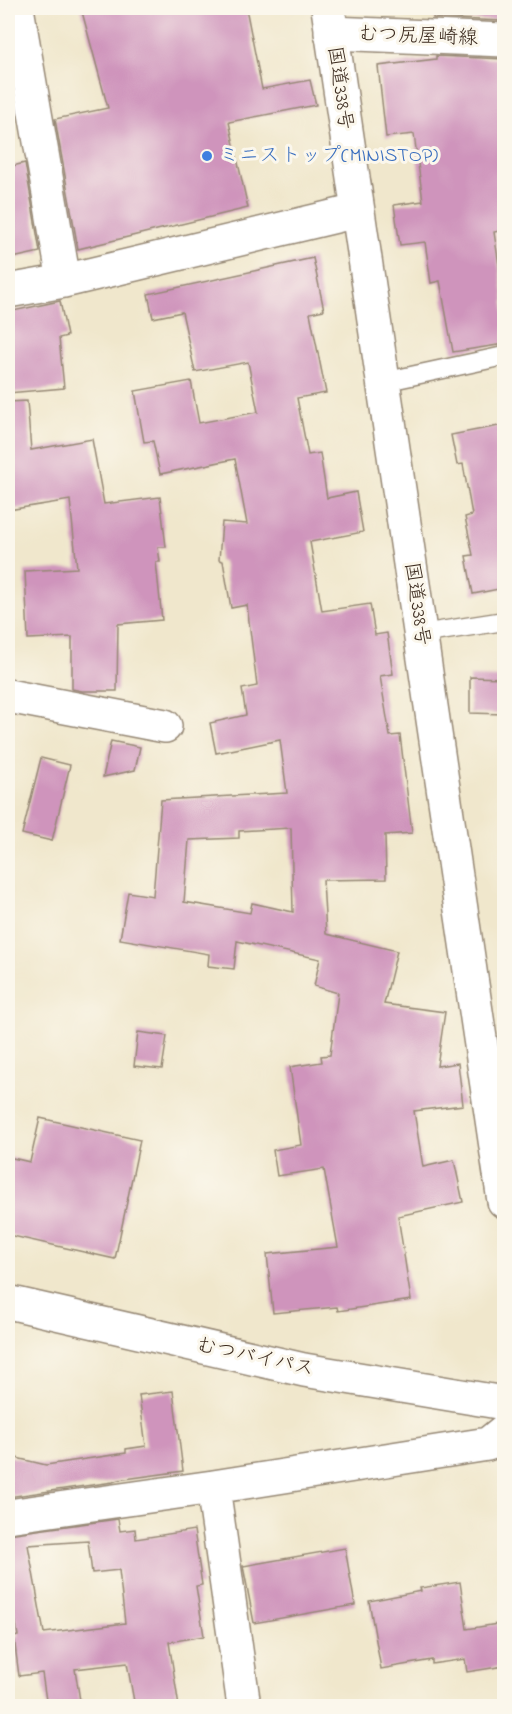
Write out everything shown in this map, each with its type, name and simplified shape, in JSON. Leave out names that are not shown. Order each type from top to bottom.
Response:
[{"type":"main road","points":[[17,8],[64,281]]},
{"type":"main road","name":"むつ尻屋崎線","points":[[330,20],[504,40]]},
{"type":"main road","name":"国道338号","points":[[330,20],[504,1201]]},
{"type":"main road","points":[[8,291],[64,281],[357,211]]},
{"type":"main road","points":[[8,696],[165,726]]},
{"type":"main road","name":"むつバイパス","points":[[8,1302],[304,1370],[504,1403]]},
{"type":"main road","points":[[8,1516],[488,1444],[504,1431]]},
{"type":"main road","points":[[213,1487],[244,1707]]},
{"type":"lane","points":[[383,382],[504,356]]},
{"type":"lane","points":[[421,634],[504,621]]},
{"type":"building","points":[[81,8],[246,8],[262,89],[310,80],[316,105],[229,122],[248,208],[78,249],[55,119],[108,108]]},
{"type":"building","points":[[433,8],[504,8],[504,21],[433,18]]},
{"type":"building","points":[[436,56],[504,59],[504,230],[494,232],[504,299],[504,344],[453,352],[440,281],[431,283],[425,242],[400,245],[394,205],[423,201],[414,134],[386,137],[378,66],[436,59]]},
{"type":"building","points":[[25,163],[40,252],[8,259],[8,167]]},
{"type":"building","points":[[313,258],[324,310],[310,313],[326,393],[297,398],[308,455],[320,453],[327,498],[356,492],[363,532],[310,542],[322,611],[370,604],[375,635],[387,633],[393,674],[380,676],[390,736],[400,735],[412,833],[385,835],[386,879],[323,880],[326,934],[397,951],[384,1004],[445,1012],[437,1066],[458,1063],[463,1105],[414,1111],[423,1167],[454,1160],[463,1202],[398,1216],[411,1300],[338,1311],[337,1307],[273,1313],[267,1254],[338,1247],[324,1169],[277,1176],[273,1150],[301,1145],[290,1067],[322,1062],[321,1056],[330,1055],[338,993],[314,986],[320,959],[237,941],[234,969],[208,966],[209,954],[120,939],[128,892],[153,896],[161,800],[287,793],[280,740],[216,753],[210,723],[246,715],[242,689],[257,686],[247,605],[231,608],[223,561],[219,560],[222,522],[247,524],[235,459],[160,474],[153,441],[144,442],[135,391],[191,381],[199,423],[258,412],[248,362],[195,372],[182,312],[153,318],[148,294]],"holes":[[[291,828],[293,912],[252,903],[250,913],[184,902],[189,840],[239,838],[239,831]]]},
{"type":"building","points":[[60,301],[67,336],[59,338],[64,388],[8,393],[8,312]]},
{"type":"building","points":[[27,401],[31,450],[92,439],[104,504],[160,497],[166,547],[158,547],[160,562],[156,562],[162,620],[118,624],[117,691],[72,689],[72,637],[28,639],[25,571],[77,568],[70,500],[8,510],[8,402]]},
{"type":"building","points":[[504,425],[504,588],[473,594],[466,556],[473,555],[465,517],[472,515],[463,464],[457,465],[451,435]]},
{"type":"building","points":[[470,677],[504,678],[504,714],[470,713]]},
{"type":"building","points":[[111,741],[140,747],[135,770],[103,777]]},
{"type":"building","points":[[41,758],[70,765],[52,841],[22,834]]},
{"type":"building","points":[[138,1032],[167,1036],[162,1069],[134,1066]]},
{"type":"building","points":[[40,1118],[140,1140],[115,1259],[8,1235],[8,1157],[30,1162]]},
{"type":"building","points":[[173,1391],[183,1471],[8,1497],[8,1456],[46,1465],[126,1453],[126,1449],[146,1446],[139,1395]]},
{"type":"building","points":[[118,1519],[120,1531],[135,1529],[136,1539],[194,1530],[202,1585],[196,1586],[204,1636],[169,1642],[179,1707],[135,1707],[127,1663],[75,1669],[81,1707],[47,1707],[42,1673],[19,1676],[14,1637],[18,1636],[8,1576],[8,1534]],"holes":[[[88,1541],[92,1573],[119,1570],[125,1623],[44,1633],[28,1545]]]},
{"type":"building","points":[[345,1548],[355,1605],[254,1623],[243,1566]]},
{"type":"building","points":[[460,1582],[467,1629],[504,1623],[504,1666],[467,1672],[465,1659],[432,1664],[432,1660],[381,1669],[369,1601],[421,1591],[420,1588]]},
{"type":"place","name":"ミニストップ(MINISTOP)","points":[[207,156]]}]
